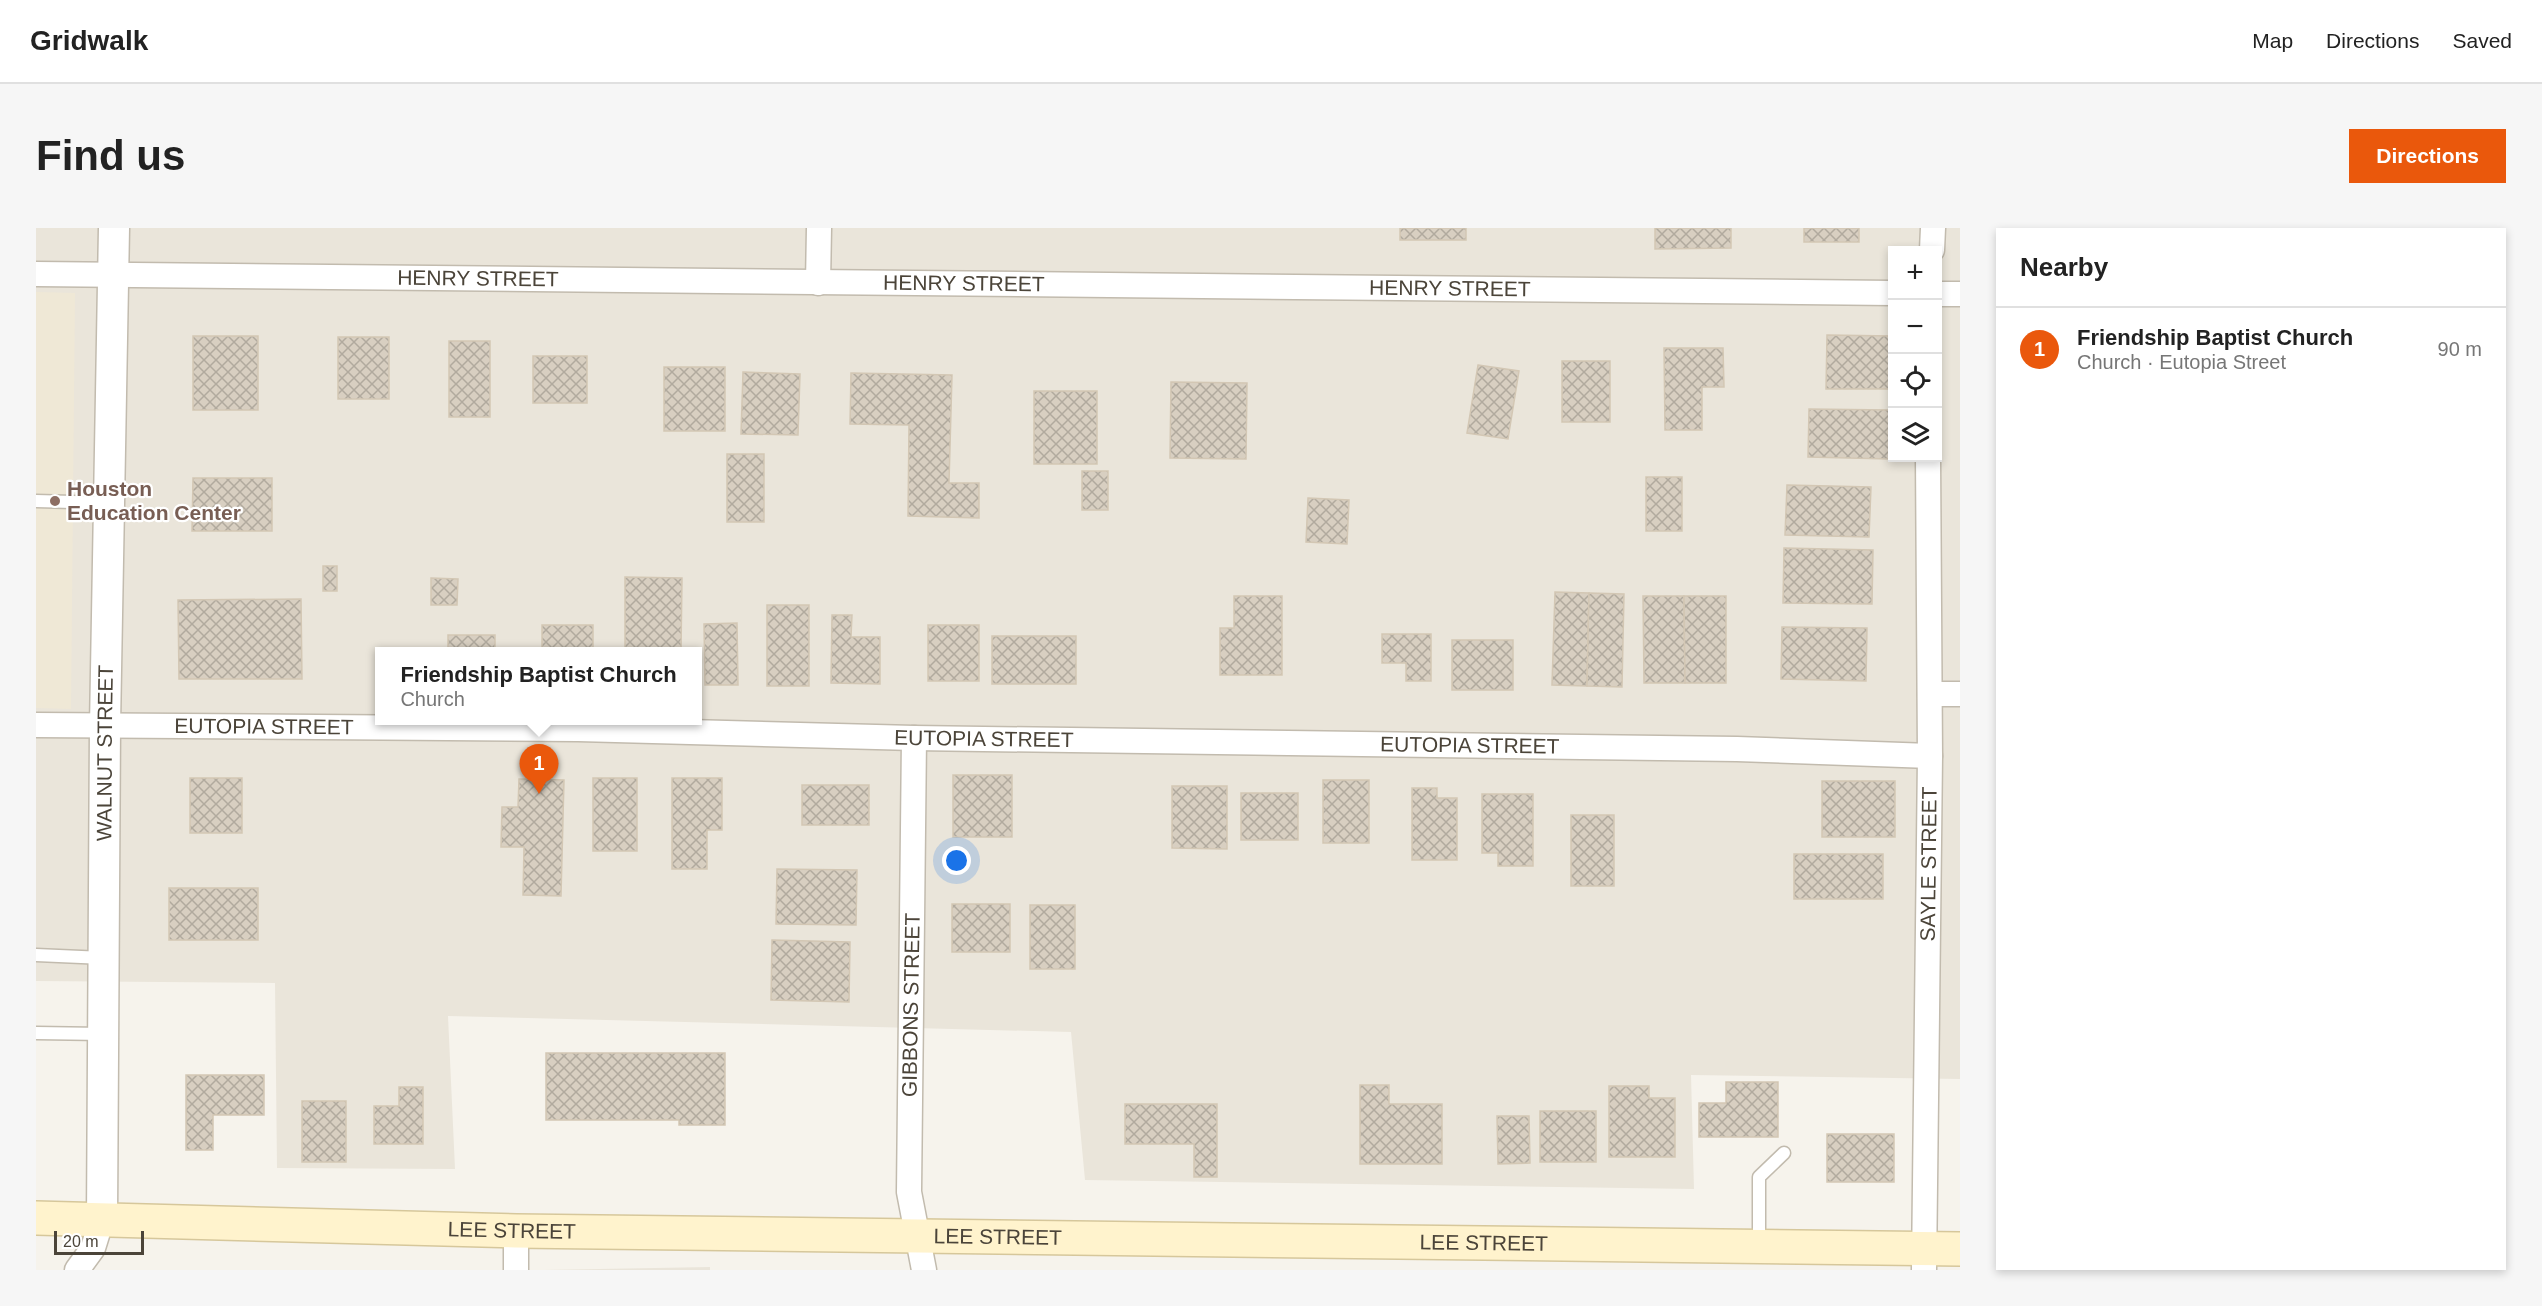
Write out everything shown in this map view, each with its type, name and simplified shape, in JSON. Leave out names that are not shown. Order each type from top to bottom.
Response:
[{"type":"main road","name":"LEE STREET","points":[[36,1218],[516,1231],[1759,1247],[1925,1259],[1960,1249]]},
{"type":"street","name":"WALNUT STREET","points":[[77,1270],[93,1248],[102,1220],[105,726],[114,228]]},
{"type":"street","points":[[818,283],[819,228]]},
{"type":"street","points":[[1932,246],[1933,228]]},
{"type":"street","name":"HENRY STREET","points":[[36,274],[1888,293]]},
{"type":"street","points":[[1942,294],[1960,294]]},
{"type":"street","name":"SAYLE STREET","points":[[1925,1259],[1930,756],[1928,462]]},
{"type":"street","points":[[1930,694],[1960,694]]},
{"type":"street","name":"EUTOPIA STREET","points":[[36,725],[578,729],[914,738],[1737,748],[1930,756]]},
{"type":"street","name":"GIBBONS STREET","points":[[914,738],[909,1192],[915,1235],[924,1270]]},
{"type":"street","points":[[516,1231],[516,1270]]},
{"type":"lane","points":[[36,501],[109,503]]},
{"type":"lane","points":[[36,955],[104,958]]},
{"type":"lane","points":[[36,1033],[103,1034]]},
{"type":"lane","points":[[1759,1247],[1759,1177],[1784,1153]]},
{"type":"shaded area","points":[[36,228],[1960,228],[1960,1079],[1691,1075],[1694,1189],[1085,1180],[1071,1032],[448,1016],[455,1169],[277,1168],[275,983],[36,981]]},
{"type":"shaded area","name":"Houston Education Center","points":[[36,292],[75,293],[71,709],[36,708]]},
{"type":"shaded area","points":[[710,1267],[710,1270],[544,1270]]},
{"type":"building","points":[[1400,228],[1466,228],[1466,240],[1400,240]]},
{"type":"building","points":[[1655,228],[1731,228],[1731,248],[1655,249]]},
{"type":"building","points":[[1804,228],[1859,228],[1859,242],[1804,242]]},
{"type":"building","points":[[1827,335],[1888,336],[1888,389],[1826,389]]},
{"type":"building","points":[[193,336],[258,336],[258,410],[193,410]]},
{"type":"building","points":[[338,337],[389,337],[389,399],[338,399]]},
{"type":"building","points":[[449,341],[490,341],[490,417],[449,417]]},
{"type":"building","points":[[1664,348],[1723,348],[1724,387],[1702,387],[1702,430],[1665,430]]},
{"type":"building","points":[[533,356],[587,356],[587,403],[533,403]]},
{"type":"building","points":[[1562,361],[1610,361],[1610,422],[1562,422]]},
{"type":"building","points":[[1478,365],[1519,371],[1508,439],[1467,433]]},
{"type":"building","points":[[664,367],[725,367],[725,431],[664,431]]},
{"type":"building","points":[[743,372],[800,374],[798,435],[741,434]]},
{"type":"building","points":[[851,373],[952,375],[949,483],[979,483],[979,518],[908,516],[909,425],[850,424]]},
{"type":"building","points":[[1171,382],[1247,383],[1246,459],[1170,458]]},
{"type":"building","points":[[1034,391],[1097,391],[1097,464],[1034,464]]},
{"type":"building","points":[[1809,409],[1888,410],[1888,459],[1808,457]]},
{"type":"building","points":[[727,454],[764,454],[764,522],[727,522]]},
{"type":"building","points":[[1082,471],[1108,471],[1108,510],[1082,510]]},
{"type":"building","points":[[1646,477],[1682,477],[1682,531],[1646,531]]},
{"type":"building","points":[[193,478],[272,478],[272,531],[192,531]]},
{"type":"building","points":[[1787,485],[1871,487],[1869,537],[1785,535]]},
{"type":"building","points":[[1308,498],[1349,500],[1347,544],[1306,542]]},
{"type":"building","points":[[1784,548],[1873,550],[1872,604],[1783,603]]},
{"type":"building","points":[[323,566],[337,566],[337,591],[323,591]]},
{"type":"building","points":[[625,577],[682,578],[681,647],[625,647]]},
{"type":"building","points":[[431,578],[458,579],[457,605],[431,605]]},
{"type":"building","points":[[1555,592],[1589,593],[1587,686],[1552,685]]},
{"type":"building","points":[[1589,593],[1624,594],[1622,687],[1587,686]]},
{"type":"building","points":[[1234,596],[1282,596],[1282,675],[1220,675],[1220,628],[1234,628]]},
{"type":"building","points":[[1643,596],[1684,596],[1685,683],[1644,683]]},
{"type":"building","points":[[1684,596],[1726,596],[1726,683],[1685,683]]},
{"type":"building","points":[[301,599],[302,679],[179,679],[178,600]]},
{"type":"building","points":[[767,605],[809,605],[809,686],[767,686]]},
{"type":"building","points":[[832,615],[852,615],[851,637],[880,637],[880,684],[831,683]]},
{"type":"building","points":[[737,623],[738,685],[705,685],[704,624]]},
{"type":"building","points":[[542,625],[593,625],[593,647],[542,647]]},
{"type":"building","points":[[928,625],[979,625],[979,681],[928,681]]},
{"type":"building","points":[[1782,627],[1867,628],[1866,681],[1781,679]]},
{"type":"building","points":[[1382,634],[1431,634],[1431,681],[1406,681],[1406,663],[1382,663]]},
{"type":"building","points":[[448,635],[495,635],[495,647],[448,647]]},
{"type":"building","points":[[992,636],[1076,636],[1076,684],[992,684]]},
{"type":"building","points":[[1452,640],[1513,640],[1513,690],[1452,690]]},
{"type":"building","points":[[953,775],[1012,775],[1012,837],[953,837]]},
{"type":"building","points":[[190,778],[242,778],[242,833],[190,833]]},
{"type":"building","points":[[593,778],[637,778],[637,851],[593,851]]},
{"type":"building","points":[[672,778],[722,778],[722,830],[707,830],[707,869],[672,869]]},
{"type":"building","points":[[519,779],[564,780],[561,896],[523,895],[524,847],[501,847],[502,807],[518,807]]},
{"type":"building","points":[[1323,780],[1369,780],[1369,843],[1323,843]]},
{"type":"building","points":[[1822,781],[1895,781],[1895,837],[1822,837]]},
{"type":"building","points":[[802,785],[869,785],[869,825],[802,825]]},
{"type":"building","points":[[1172,786],[1227,786],[1227,849],[1172,848]]},
{"type":"building","points":[[1412,788],[1437,788],[1437,798],[1457,798],[1457,860],[1412,860]]},
{"type":"building","points":[[1241,793],[1298,793],[1298,840],[1241,840]]},
{"type":"building","points":[[1482,794],[1533,794],[1533,866],[1498,866],[1498,853],[1482,853]]},
{"type":"building","points":[[1571,815],[1614,815],[1614,886],[1571,886]]},
{"type":"building","points":[[1794,854],[1883,854],[1883,899],[1794,899]]},
{"type":"building","points":[[777,869],[857,870],[856,925],[776,924]]},
{"type":"building","points":[[169,888],[258,888],[258,940],[169,940]]},
{"type":"building","points":[[952,904],[1010,904],[1010,952],[952,952]]},
{"type":"building","points":[[1030,905],[1075,905],[1075,969],[1030,969]]},
{"type":"building","points":[[772,940],[850,942],[849,1002],[771,1000]]},
{"type":"building","points":[[546,1053],[725,1053],[725,1125],[679,1125],[679,1120],[546,1120]]},
{"type":"building","points":[[186,1075],[264,1075],[264,1115],[213,1115],[213,1150],[186,1150]]},
{"type":"building","points":[[1726,1082],[1778,1082],[1778,1137],[1699,1137],[1699,1103],[1726,1103]]},
{"type":"building","points":[[1360,1085],[1389,1085],[1389,1104],[1442,1104],[1442,1164],[1360,1164]]},
{"type":"building","points":[[1609,1086],[1649,1086],[1649,1098],[1675,1098],[1675,1157],[1609,1157]]},
{"type":"building","points":[[399,1087],[423,1087],[423,1144],[374,1144],[374,1106],[399,1106]]},
{"type":"building","points":[[302,1101],[346,1101],[346,1162],[302,1162]]},
{"type":"building","points":[[1125,1104],[1217,1104],[1217,1177],[1194,1177],[1194,1144],[1125,1144]]},
{"type":"building","points":[[1540,1111],[1596,1111],[1596,1162],[1540,1162]]},
{"type":"building","points":[[1497,1116],[1529,1116],[1530,1163],[1498,1164]]},
{"type":"building","points":[[1827,1134],[1894,1134],[1894,1182],[1827,1182]]},
{"type":"place","name":"Houston Education Center","points":[[55,501]]},
{"type":"place","name":"Friendship Baptist Church","points":[[539,794]]}]
